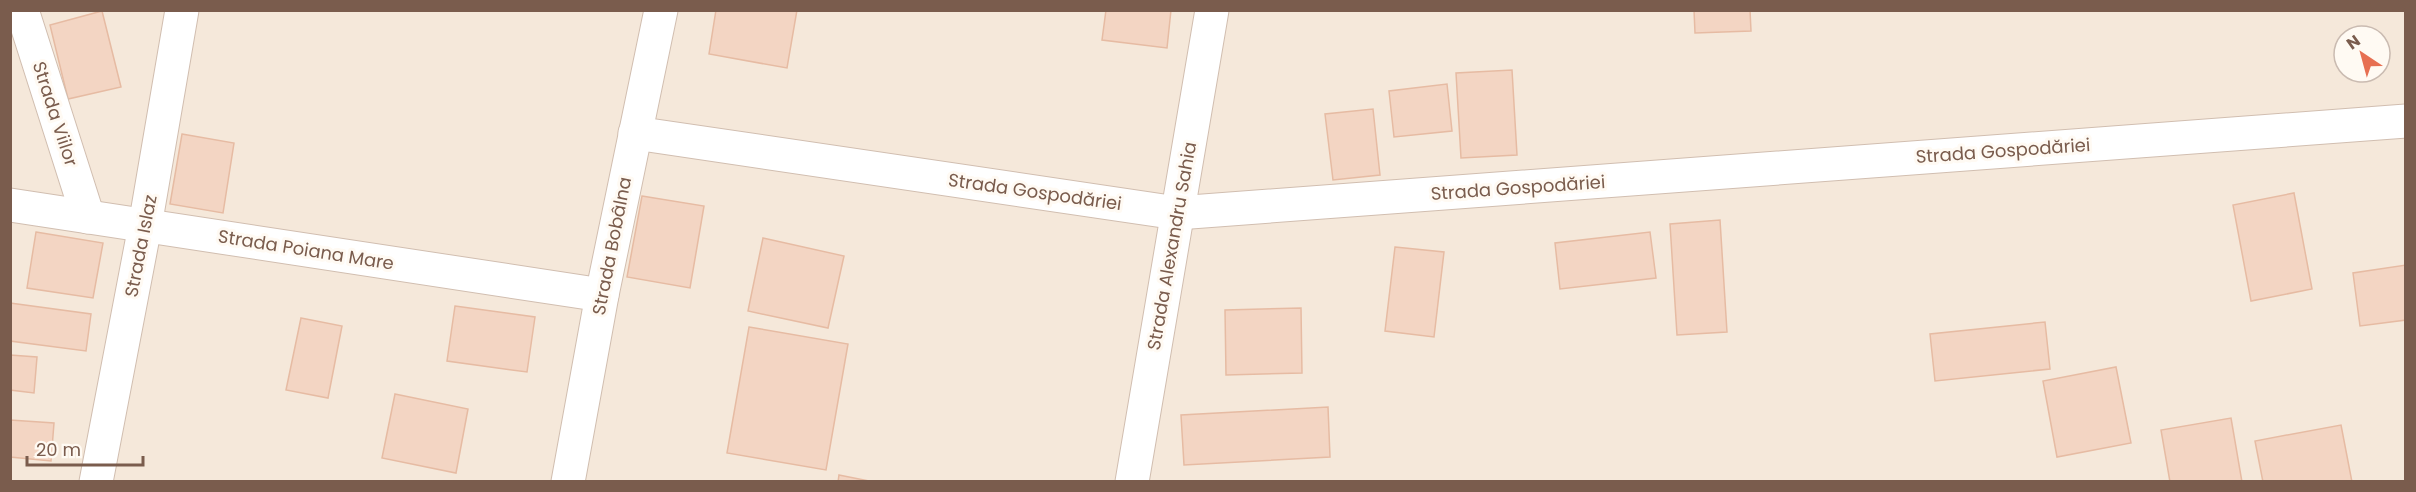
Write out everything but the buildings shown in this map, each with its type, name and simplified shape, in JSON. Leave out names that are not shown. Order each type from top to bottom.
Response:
[{"type":"street","name":"Strada Viilor","points":[[22,10],[88,217]]},
{"type":"street","name":"Strada Islaz","points":[[96,482],[145,226],[182,10]]},
{"type":"street","name":"Strada Bobâlna","points":[[568,482],[602,295],[661,10]]},
{"type":"street","name":"Strada Alexandru Sahia","points":[[1132,482],[1212,10]]},
{"type":"street","name":"Strada Gospodăriei","points":[[635,133],[1177,213],[2406,121]]},
{"type":"street","name":"Strada Poiana Mare","points":[[10,205],[602,295]]},
{"type":"shaded area","points":[[11,11],[2405,11],[2405,481],[11,481]]}]
